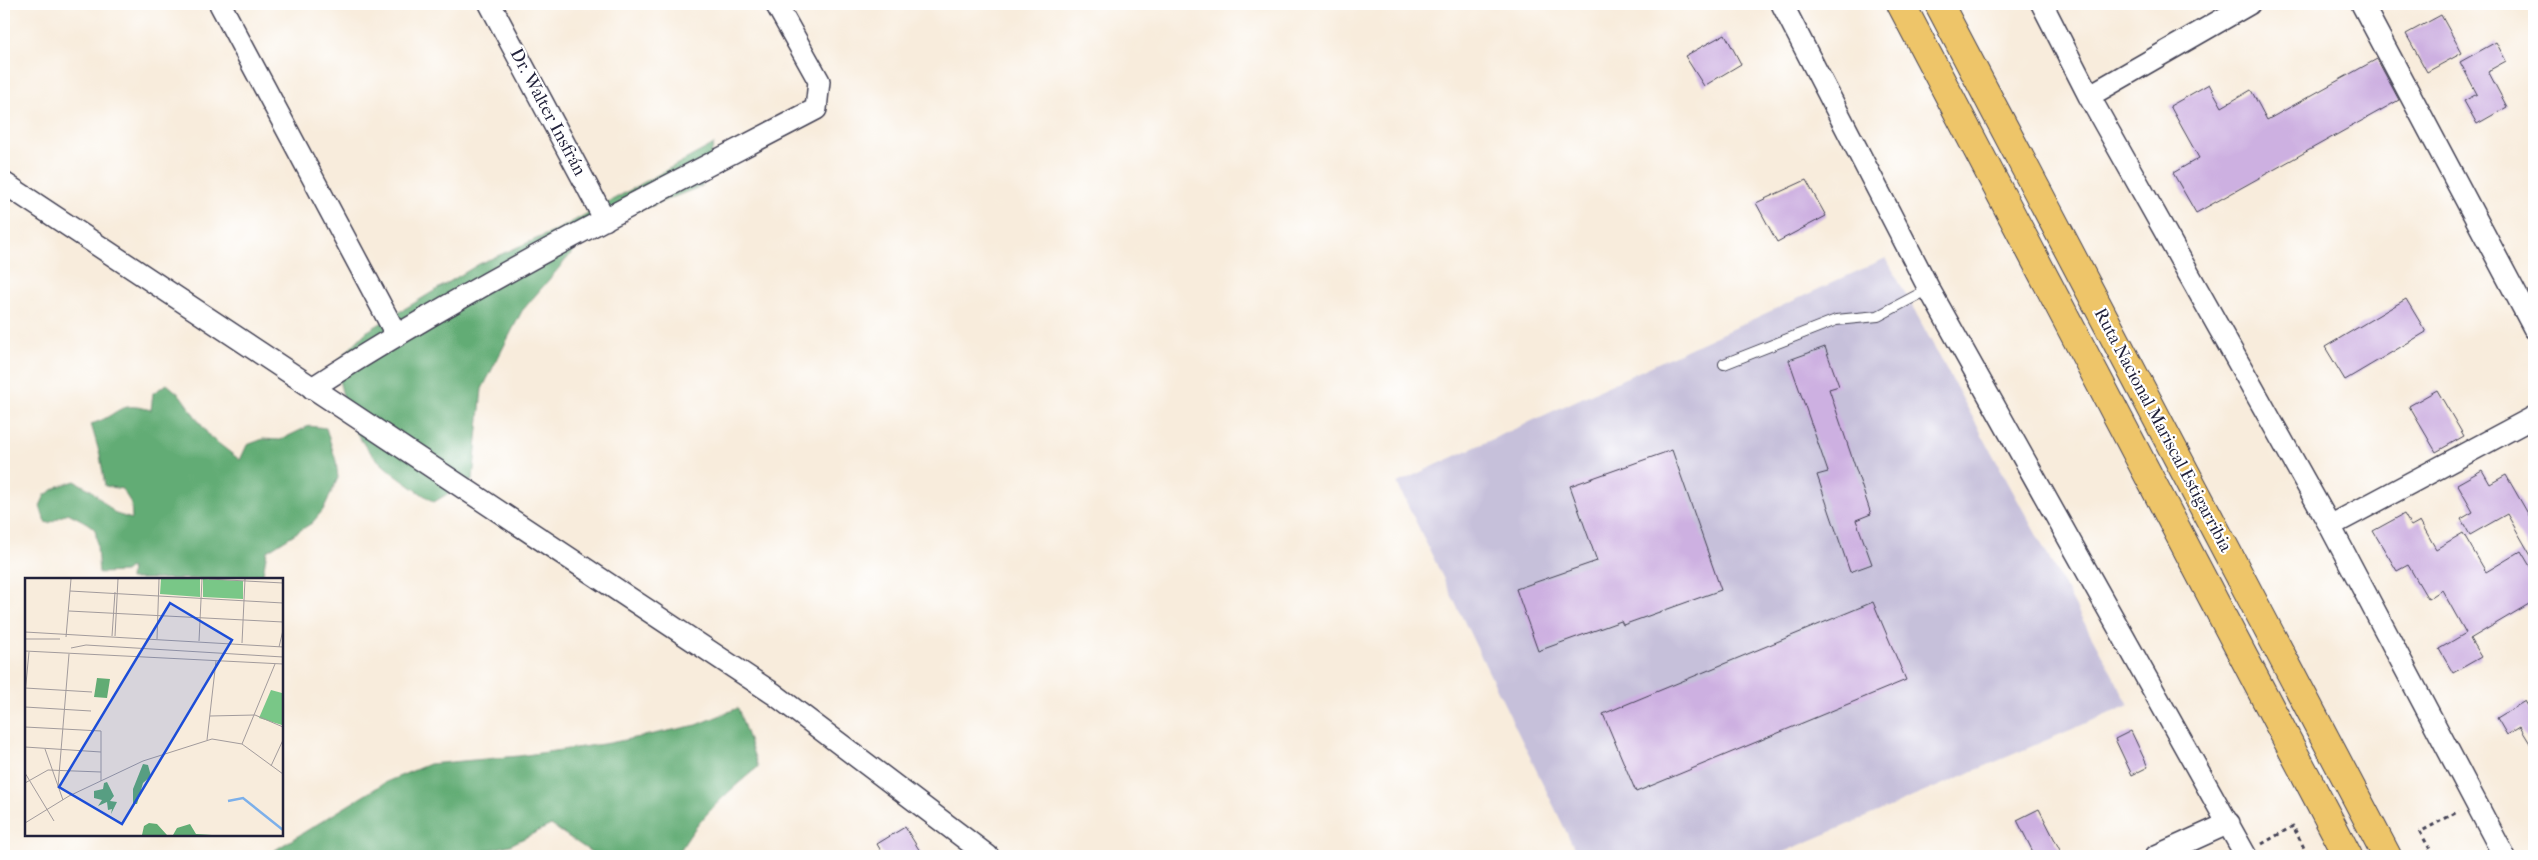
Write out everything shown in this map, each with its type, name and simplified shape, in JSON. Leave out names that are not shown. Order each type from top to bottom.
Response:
[{"type":"highway","name":"Ruta Nacional Mariscal Estigarribia","points":[[1901,4],[2348,856]]},
{"type":"highway","name":"Ruta Nacional Mariscal Estigarribia","points":[[1939,4],[2387,856]]},
{"type":"street","points":[[220,4],[396,334]]},
{"type":"street","name":"Dr. Walter Insfrán","points":[[490,4],[605,220]]},
{"type":"street","points":[[312,388],[396,334],[605,220],[816,109],[819,81],[776,4]]},
{"type":"street","points":[[1782,4],[1929,289],[2174,729],[2229,823],[2245,855]]},
{"type":"street","points":[[2042,4],[2089,96],[2330,526],[2504,856]]},
{"type":"street","points":[[2089,96],[2249,4]]},
{"type":"street","points":[[2362,4],[2534,328]]},
{"type":"street","points":[[4,183],[774,694],[988,856]]},
{"type":"street","points":[[2330,526],[2534,417]]},
{"type":"street","points":[[2156,856],[2229,823]]},
{"type":"lane","points":[[1724,364],[1836,320],[1878,316],[1929,289]]},
{"type":"path","points":[[2434,856],[2420,832],[2475,803]]},
{"type":"path","points":[[2245,855],[2293,826],[2308,856]]},
{"type":"shaded area","points":[[1886,258],[2129,705],[1774,856],[1578,856],[1397,483]]},
{"type":"green space","points":[[714,144],[702,186],[620,218],[583,240],[522,311],[482,389],[473,479],[434,502],[397,477],[372,454],[354,427],[343,396],[335,364],[366,332],[479,264],[559,229]]},
{"type":"green space","points":[[167,384],[180,395],[210,437],[240,460],[247,445],[263,439],[280,440],[309,426],[326,428],[336,461],[338,478],[323,510],[312,523],[267,551],[262,578],[130,578],[131,567],[125,572],[99,573],[96,533],[93,527],[68,513],[49,523],[45,522],[40,506],[45,495],[59,486],[75,481],[91,490],[116,514],[132,519],[131,503],[122,489],[105,486],[100,455],[91,424],[125,408],[140,407],[151,410],[153,393]]},
{"type":"green space","points":[[738,708],[758,767],[713,807],[685,842],[677,856],[597,856],[551,825],[510,845],[466,856],[277,856],[275,850],[386,782],[429,764],[519,756],[610,743],[697,725]]},
{"type":"building","points":[[2441,15],[2462,53],[2427,72],[2406,34]]},
{"type":"building","points":[[1725,34],[1741,64],[1704,86],[1685,56]]},
{"type":"building","points":[[2496,42],[2506,61],[2488,71],[2507,107],[2477,124],[2464,101],[2477,94],[2460,62]]},
{"type":"building","points":[[2377,59],[2399,100],[2196,213],[2173,173],[2199,158],[2170,106],[2209,84],[2222,107],[2251,90],[2267,120]]},
{"type":"building","points":[[1806,180],[1826,216],[1777,242],[1756,203]]},
{"type":"building","points":[[2406,299],[2426,332],[2345,380],[2325,347]]},
{"type":"building","points":[[1825,347],[1839,386],[1829,389],[1871,514],[1856,520],[1872,564],[1850,572],[1817,475],[1828,472],[1789,360]]},
{"type":"building","points":[[2437,390],[2464,436],[2436,452],[2409,406]]},
{"type":"building","points":[[1672,450],[1721,590],[1623,625],[1621,621],[1538,651],[1516,589],[1597,561],[1570,486]]},
{"type":"building","points":[[2482,470],[2490,484],[2506,475],[2534,524],[2534,561],[2507,514],[2470,535],[2461,519],[2473,512],[2457,484]]},
{"type":"building","points":[[2404,514],[2411,526],[2420,521],[2436,549],[2463,533],[2486,572],[2521,551],[2534,573],[2534,601],[2470,639],[2481,657],[2453,673],[2439,649],[2466,633],[2442,590],[2428,599],[2408,565],[2397,571],[2373,531]]},
{"type":"building","points":[[1873,602],[1906,680],[1636,792],[1603,714]]},
{"type":"building","points":[[2525,701],[2534,716],[2534,750],[2520,727],[2507,735],[2497,718]]},
{"type":"building","points":[[2131,731],[2148,767],[2132,775],[2115,739]]},
{"type":"building","points":[[2039,809],[2063,856],[2035,856],[2017,820]]},
{"type":"building","points":[[905,827],[923,856],[884,856],[877,844]]}]
